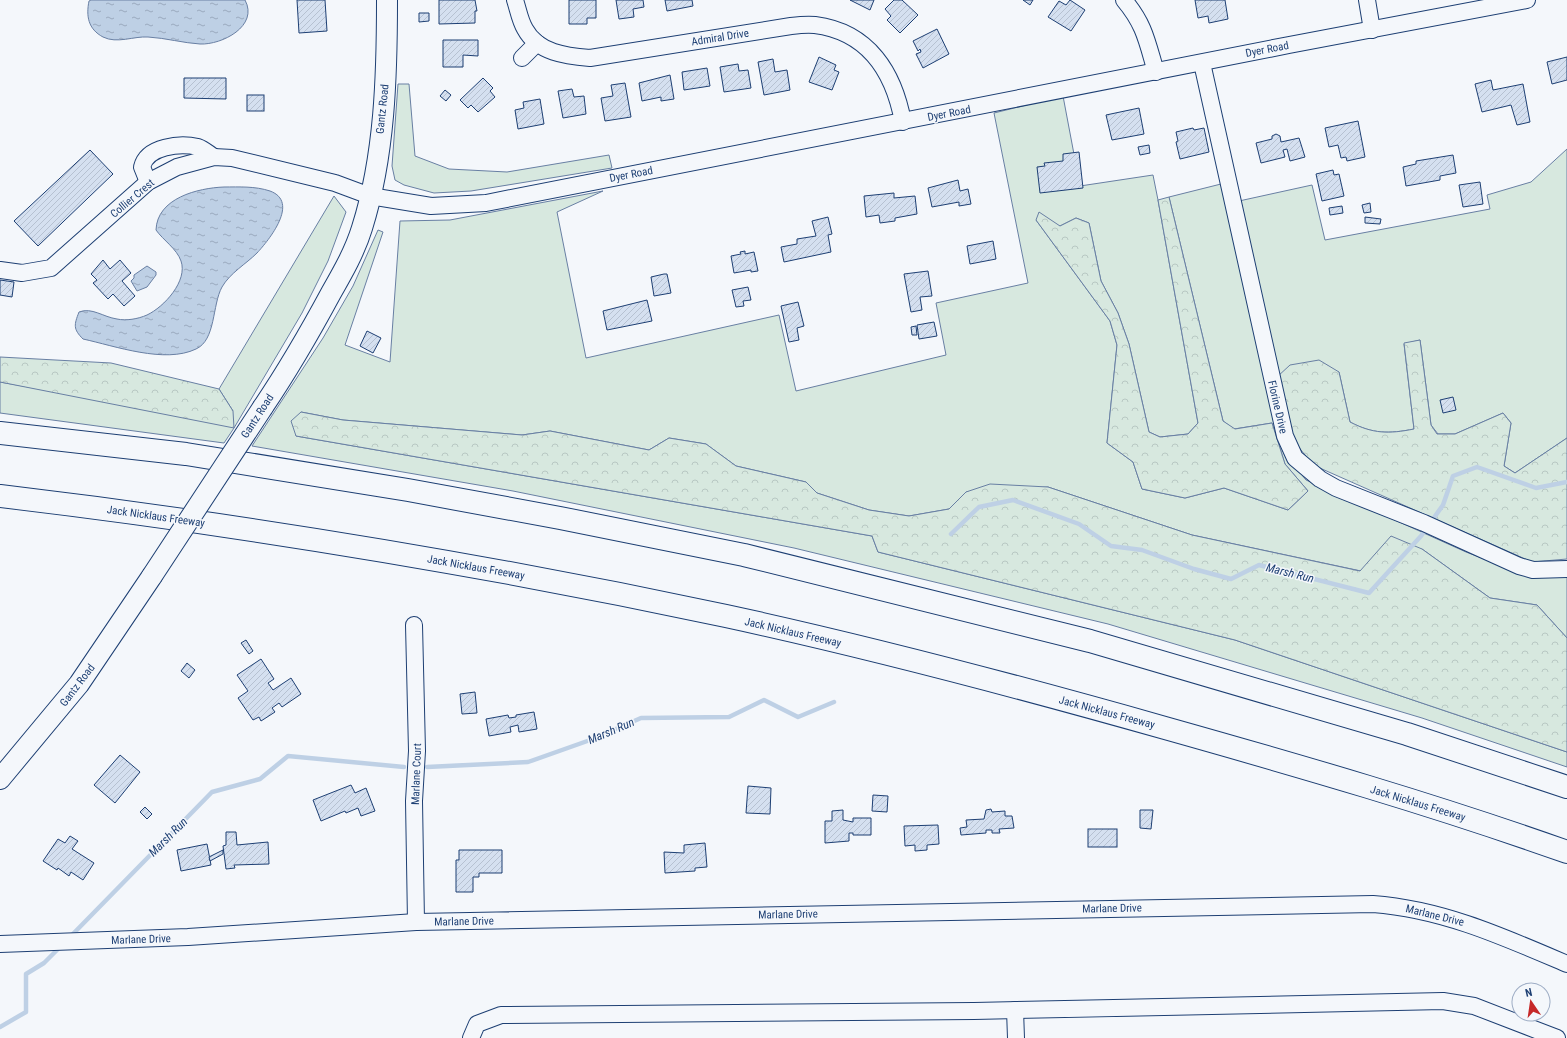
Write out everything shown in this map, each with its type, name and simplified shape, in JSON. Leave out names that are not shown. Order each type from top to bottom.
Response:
[{"type":"highway","points":[[0,433],[186,454],[408,490],[560,518],[744,555],[1090,641],[1407,734],[1567,787]]},
{"type":"highway","name":"Jack Nicklaus Freeway","points":[[0,496],[166,517],[390,551],[544,579],[729,617],[911,659],[1085,705],[1244,750],[1478,820],[1567,852]]},
{"type":"main road","name":"Gantz Road","points":[[0,779],[79,684],[152,576],[313,328],[354,250],[362,228],[376,164],[384,96],[387,0]]},
{"type":"street","name":"Admiral Drive","points":[[515,0],[525,30],[537,43],[553,53],[590,58],[791,26],[815,25],[838,31],[859,42],[878,58],[890,78],[897,94],[903,122]]},
{"type":"street","points":[[1124,0],[1137,16],[1146,35],[1156,72]]},
{"type":"street","points":[[1367,0],[1372,30]]},
{"type":"street","name":"Dyer Road","points":[[370,196],[431,206],[486,203],[1527,0]]},
{"type":"street","points":[[522,58],[537,43]]},
{"type":"street","name":"Florine Drive","points":[[1202,63],[1252,291],[1289,447],[1295,458],[1320,478],[1336,488],[1415,519],[1519,566],[1533,570],[1567,569]]},
{"type":"street","points":[[148,182],[142,167],[145,158],[154,152],[185,145],[200,148],[214,157]]},
{"type":"street","name":"Collier Crest","points":[[0,270],[22,273],[51,268],[148,182],[178,167],[214,157],[232,158],[335,183],[370,196]]},
{"type":"street","name":"Marlane Court","points":[[414,625],[417,751],[414,801],[416,922]]},
{"type":"street","name":"Marlane Drive","points":[[0,944],[188,937],[416,922],[1373,904],[1420,909],[1449,917],[1491,932],[1567,964]]},
{"type":"street","points":[[471,1038],[477,1024],[501,1015],[1016,1010],[1443,1001],[1474,1006],[1557,1038]]},
{"type":"street","points":[[1016,1010],[1016,1038]]},
{"type":"green space","points":[[398,84],[409,84],[415,156],[449,169],[507,172],[609,155],[612,168],[471,191],[434,193],[404,185],[395,180],[392,166]]},
{"type":"green space","points":[[1063,96],[1080,186],[1153,175],[1198,423],[1188,434],[1160,437],[1149,432],[1129,344],[1118,313],[1101,281],[1089,223],[1076,218],[1060,226],[1036,220],[1110,321],[1117,345],[1107,443],[1133,462],[1142,489],[1185,498],[1224,488],[1288,510],[1308,491],[1285,464],[1272,423],[1234,429],[1223,421],[1169,197],[1221,184],[1289,459],[1306,480],[1466,552],[1521,573],[1567,574],[1567,638],[1537,605],[1490,598],[1422,549],[1361,571],[1192,535],[1048,487],[966,492],[949,509],[909,516],[869,510],[817,493],[806,482],[736,466],[706,444],[669,438],[649,450],[550,431],[522,435],[343,420],[301,412],[296,436],[872,536],[878,552],[1235,640],[1567,752],[1567,767],[1422,718],[1108,624],[794,548],[513,491],[252,446],[323,338],[353,286],[378,230],[383,232],[345,345],[390,362],[400,221],[450,220],[603,191],[557,212],[586,358],[779,315],[796,391],[946,355],[936,303],[1028,283],[994,113]]},
{"type":"green space","points":[[1567,149],[1567,438],[1515,473],[1504,466],[1511,423],[1503,413],[1455,434],[1438,434],[1431,425],[1420,340],[1404,344],[1414,429],[1397,432],[1381,432],[1366,429],[1350,422],[1339,372],[1277,377],[1239,201],[1312,185],[1325,240],[1490,209],[1487,195],[1531,182]]},
{"type":"green space","points":[[334,196],[346,212],[328,261],[302,313],[224,443],[0,413],[0,382],[51,391],[233,411],[219,389]]},
{"type":"green space","points":[[1169,197],[1223,421],[1235,429],[1272,423],[1285,464],[1308,491],[1288,510],[1224,488],[1185,498],[1142,489],[1133,462],[1107,443],[1117,345],[1110,321],[1036,220],[1039,212],[1060,226],[1076,218],[1089,223],[1101,281],[1118,313],[1129,344],[1149,432],[1160,437],[1188,434],[1198,423],[1158,200]]},
{"type":"green space","points":[[1420,340],[1431,425],[1437,434],[1455,434],[1503,413],[1511,423],[1504,466],[1515,473],[1567,438],[1567,559],[1532,562],[1313,465],[1293,440],[1277,377],[1290,365],[1319,360],[1339,372],[1350,422],[1366,429],[1381,432],[1397,432],[1414,429],[1404,343]]},
{"type":"green space","points":[[0,357],[111,363],[219,389],[233,411],[234,428],[0,382]]},
{"type":"green space","points":[[301,412],[343,420],[522,435],[550,431],[649,450],[669,438],[706,444],[736,466],[806,482],[817,493],[869,510],[909,516],[949,509],[966,492],[990,484],[1048,487],[1192,535],[1360,571],[1391,536],[1422,549],[1490,598],[1537,605],[1567,638],[1567,752],[1235,640],[878,552],[872,536],[296,436],[291,421]]},
{"type":"water","points":[[245,0],[248,9],[247,18],[243,26],[228,37],[218,41],[200,44],[148,37],[114,40],[98,34],[91,26],[88,12],[89,1]]},
{"type":"water","points":[[224,187],[253,188],[270,191],[279,196],[282,204],[282,212],[274,231],[262,247],[225,282],[219,294],[210,330],[207,338],[202,344],[196,349],[170,355],[140,352],[83,339],[75,327],[79,312],[93,311],[112,318],[124,320],[140,318],[154,311],[167,300],[178,285],[182,269],[181,261],[176,252],[156,230],[158,219],[163,210],[181,197],[203,190]]},
{"type":"water","points":[[147,266],[156,272],[156,275],[147,287],[137,291],[131,281],[134,278],[134,275]]},
{"type":"building","points":[[297,0],[325,0],[327,31],[299,33]]},
{"type":"building","points":[[439,0],[475,0],[477,11],[475,11],[475,23],[439,24]]},
{"type":"building","points":[[569,0],[596,0],[596,18],[587,18],[587,24],[569,24]]},
{"type":"building","points":[[616,0],[643,0],[644,7],[633,9],[634,17],[619,19]]},
{"type":"building","points":[[665,0],[692,0],[693,6],[667,11]]},
{"type":"building","points":[[850,0],[874,0],[870,10]]},
{"type":"building","points":[[894,0],[902,0],[918,15],[900,33],[887,20],[891,16],[885,9]]},
{"type":"building","points":[[1023,0],[1033,0],[1030,5]]},
{"type":"building","points":[[1070,0],[1085,10],[1071,31],[1048,17],[1059,1],[1066,5]]},
{"type":"building","points":[[1195,0],[1225,0],[1228,19],[1209,23],[1208,16],[1198,18]]},
{"type":"building","points":[[419,13],[429,13],[429,21],[419,22]]},
{"type":"building","points":[[937,29],[949,54],[923,68],[916,54],[921,52],[920,49],[918,51],[913,41]]},
{"type":"building","points":[[443,40],[478,40],[478,56],[463,55],[463,67],[443,67]]},
{"type":"building","points":[[819,57],[836,65],[834,70],[839,72],[832,90],[809,82]]},
{"type":"building","points":[[1567,57],[1567,80],[1552,84],[1547,62]]},
{"type":"building","points":[[773,59],[775,72],[787,70],[790,90],[764,95],[758,62]]},
{"type":"building","points":[[738,64],[739,71],[748,70],[751,88],[724,92],[720,67]]},
{"type":"building","points":[[707,68],[710,86],[684,90],[682,72]]},
{"type":"building","points":[[670,75],[674,99],[661,101],[661,97],[642,101],[639,83]]},
{"type":"building","points":[[184,78],[226,78],[226,99],[184,98]]},
{"type":"building","points":[[483,78],[493,88],[490,91],[495,97],[478,112],[471,105],[468,108],[460,100]]},
{"type":"building","points":[[1491,80],[1493,90],[1523,84],[1530,122],[1517,125],[1511,105],[1482,112],[1475,84]]},
{"type":"building","points":[[625,83],[631,117],[605,121],[601,98],[613,96],[611,85]]},
{"type":"building","points":[[572,89],[574,97],[584,96],[586,114],[563,118],[558,91]]},
{"type":"building","points":[[445,90],[451,95],[446,101],[440,96]]},
{"type":"building","points":[[247,95],[264,95],[264,111],[247,111]]},
{"type":"building","points":[[540,99],[544,124],[518,129],[515,110],[524,108],[523,102]]},
{"type":"building","points":[[1139,108],[1144,134],[1112,140],[1106,115]]},
{"type":"building","points":[[1358,121],[1365,157],[1347,161],[1346,157],[1341,158],[1338,145],[1329,147],[1325,128]]},
{"type":"building","points":[[1193,128],[1194,130],[1204,128],[1209,152],[1180,159],[1176,142],[1178,141],[1176,132]]},
{"type":"building","points":[[1276,134],[1280,136],[1281,142],[1299,138],[1305,157],[1290,161],[1287,149],[1283,150],[1285,157],[1261,163],[1256,143],[1272,139],[1272,136]]},
{"type":"building","points":[[1149,145],[1150,153],[1140,155],[1138,147]]},
{"type":"building","points":[[90,150],[113,174],[38,246],[14,221]]},
{"type":"building","points":[[1079,152],[1083,188],[1040,193],[1037,167],[1045,166],[1044,163],[1063,161],[1063,154]]},
{"type":"building","points":[[1453,155],[1456,173],[1440,176],[1440,180],[1406,186],[1403,167],[1416,164],[1416,161]]},
{"type":"building","points":[[1333,170],[1334,175],[1339,174],[1344,196],[1322,201],[1316,174]]},
{"type":"building","points":[[958,180],[960,191],[968,189],[971,204],[959,206],[959,202],[932,207],[928,188]]},
{"type":"building","points":[[1480,182],[1483,204],[1463,207],[1459,185]]},
{"type":"building","points":[[894,193],[894,198],[915,196],[917,214],[895,218],[895,221],[880,223],[879,215],[866,217],[864,196]]},
{"type":"building","points":[[1370,203],[1371,212],[1364,213],[1362,205]]},
{"type":"building","points":[[1342,206],[1343,213],[1330,215],[1329,208]]},
{"type":"building","points":[[828,217],[832,234],[828,235],[831,252],[784,262],[781,247],[797,244],[797,239],[816,236],[812,221]]},
{"type":"building","points":[[1365,217],[1381,219],[1380,224],[1365,223]]},
{"type":"building","points":[[993,241],[996,259],[970,264],[967,246]]},
{"type":"building","points":[[745,251],[745,254],[754,252],[758,271],[751,272],[751,270],[734,273],[731,256],[741,254],[740,252]]},
{"type":"building","points":[[103,260],[110,269],[120,260],[131,273],[122,281],[135,296],[124,306],[113,294],[108,299],[93,283],[97,280],[91,274]]},
{"type":"building","points":[[928,271],[932,296],[920,297],[922,310],[911,312],[904,274]]},
{"type":"building","points":[[667,274],[671,293],[654,296],[651,277]]},
{"type":"building","points":[[0,280],[14,282],[12,297],[0,295]]},
{"type":"building","points":[[748,287],[751,300],[743,301],[744,306],[736,307],[732,290]]},
{"type":"building","points":[[647,300],[652,321],[607,330],[603,311]]},
{"type":"building","points":[[798,302],[804,326],[797,328],[799,340],[789,342],[781,306]]},
{"type":"building","points":[[934,322],[937,336],[919,339],[917,325]]},
{"type":"building","points":[[916,326],[917,335],[912,335],[911,327]]},
{"type":"building","points":[[367,331],[381,338],[373,353],[360,346]]},
{"type":"building","points":[[1453,397],[1456,410],[1443,413],[1440,400]]},
{"type":"building","points":[[246,640],[253,651],[249,654],[241,643]]},
{"type":"building","points":[[261,659],[274,679],[268,683],[273,690],[291,678],[301,694],[282,707],[279,703],[272,708],[275,712],[261,721],[259,717],[253,720],[238,698],[248,691],[237,675]]},
{"type":"building","points":[[187,663],[195,670],[189,678],[181,671]]},
{"type":"building","points":[[475,692],[477,713],[462,714],[460,694]]},
{"type":"building","points":[[534,712],[537,729],[519,732],[518,725],[510,727],[511,732],[489,736],[486,719],[508,715],[509,718],[516,717],[516,715]]},
{"type":"building","points":[[120,755],[140,772],[115,803],[94,785]]},
{"type":"building","points":[[351,785],[355,793],[366,788],[375,811],[361,816],[358,808],[346,813],[345,811],[321,821],[313,800]]},
{"type":"building","points":[[748,786],[771,788],[770,814],[746,813]]},
{"type":"building","points":[[873,795],[888,796],[887,812],[872,811]]},
{"type":"building","points":[[145,807],[152,814],[147,819],[140,812]]},
{"type":"building","points":[[991,809],[992,812],[1005,811],[1005,816],[1012,816],[1014,828],[999,829],[1000,833],[992,833],[992,830],[986,830],[986,833],[961,835],[960,828],[967,827],[966,820],[984,819],[986,810]]},
{"type":"building","points":[[843,810],[843,820],[853,822],[853,818],[871,818],[871,835],[853,835],[853,833],[849,833],[849,841],[825,843],[825,821],[832,821],[832,811]]},
{"type":"building","points":[[1140,810],[1153,810],[1151,829],[1140,828]]},
{"type":"building","points":[[938,825],[939,844],[927,845],[927,850],[915,851],[915,845],[905,846],[904,826]]},
{"type":"building","points":[[1088,829],[1117,829],[1117,847],[1088,847]]},
{"type":"building","points":[[226,832],[236,832],[237,845],[268,842],[269,864],[234,865],[235,868],[226,869],[223,846],[226,845]]},
{"type":"building","points":[[70,836],[78,841],[72,849],[94,863],[83,880],[71,872],[69,876],[58,868],[57,870],[43,861],[58,839],[65,843]]},
{"type":"building","points":[[705,843],[707,867],[695,868],[695,871],[665,873],[664,852],[684,853],[684,845]]},
{"type":"building","points":[[207,844],[211,865],[181,871],[177,850]]},
{"type":"building","points":[[223,850],[223,854],[210,861],[209,857]]},
{"type":"building","points":[[459,850],[502,850],[502,873],[479,873],[479,877],[473,877],[473,892],[456,892],[456,860],[459,860]]},
{"type":"waterway","name":"Marsh Run","points":[[951,534],[979,507],[1013,500],[1079,524],[1111,546],[1142,550],[1194,569],[1231,579],[1259,565],[1369,593],[1421,536],[1443,505],[1453,476],[1477,467],[1536,488],[1567,482]]},
{"type":"waterway","name":"Marsh Run","points":[[427,767],[528,762],[593,739],[641,718],[729,717],[764,700],[798,717],[834,702]]},
{"type":"waterway","name":"Marsh Run","points":[[70,937],[212,792],[260,779],[288,756],[404,767]]},
{"type":"waterway","name":"Marsh Run","points":[[0,1027],[26,1012],[26,974],[44,963],[61,946]]}]
